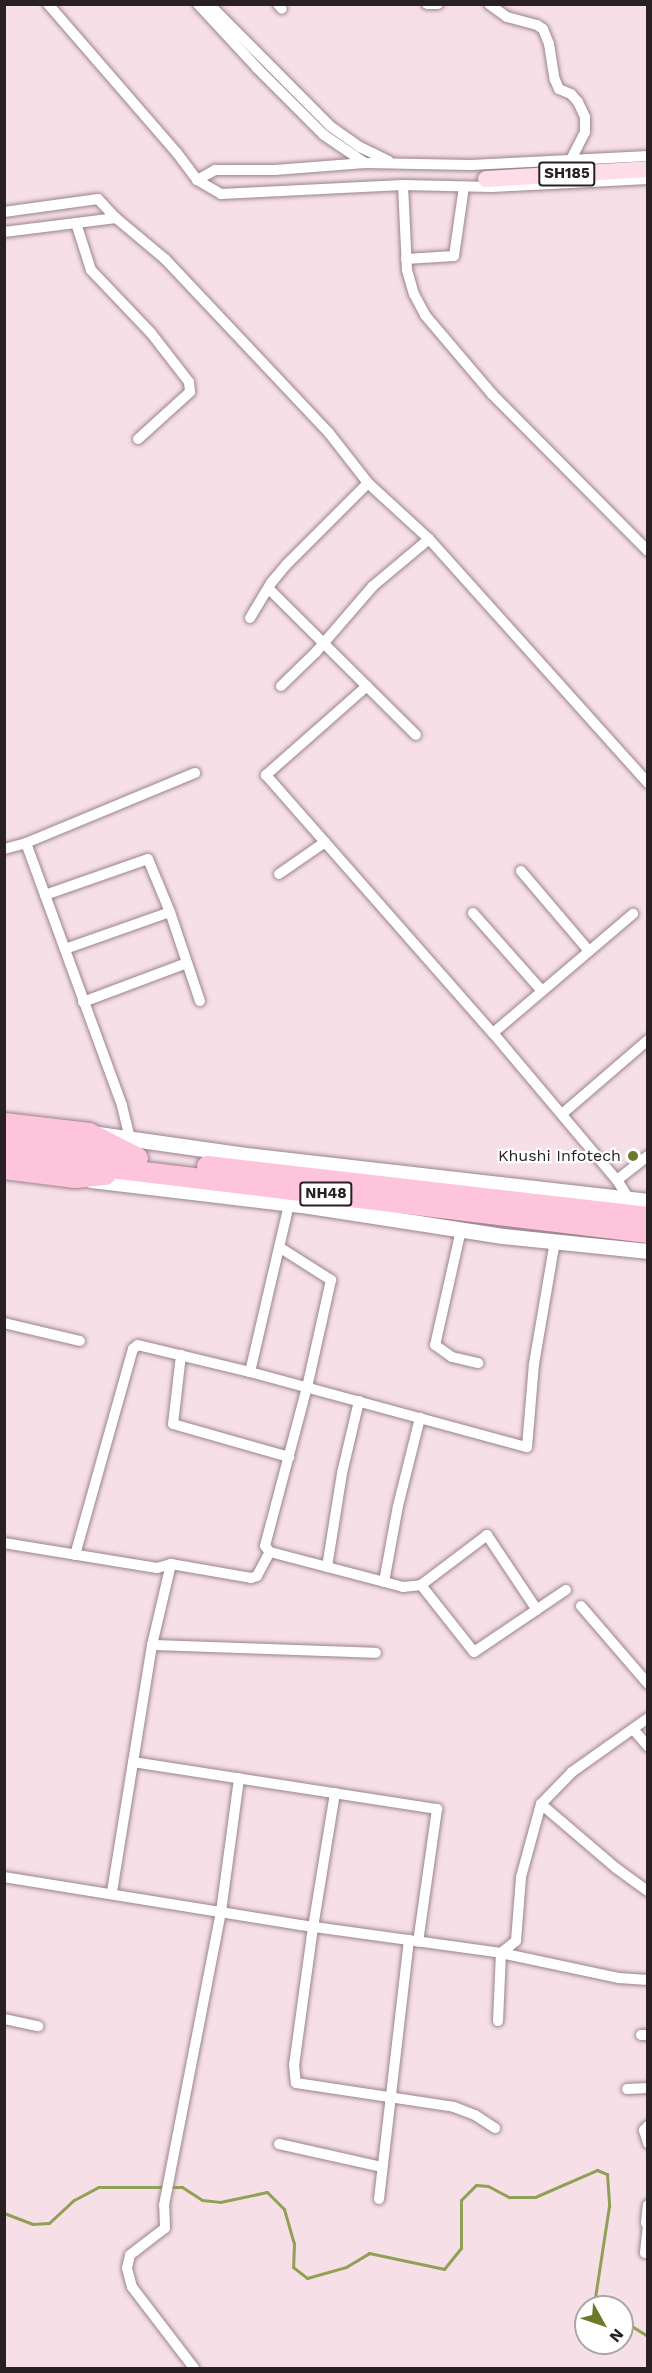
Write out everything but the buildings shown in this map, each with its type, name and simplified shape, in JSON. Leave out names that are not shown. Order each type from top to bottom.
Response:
[{"type":"highway","points":[[4,1123],[89,1133],[139,1164]]},
{"type":"highway","name":"NH48","points":[[4,1140],[443,1217],[648,1233]]},
{"type":"highway","name":"NH48","points":[[4,1155],[139,1164],[648,1217]]},
{"type":"highway","points":[[4,1169],[75,1178],[139,1164]]},
{"type":"main road","name":"SH185","points":[[486,179],[648,169]]},
{"type":"street","points":[[48,4],[177,153],[197,180],[221,194],[648,179]]},
{"type":"street","points":[[198,4],[324,135],[365,163]]},
{"type":"street","points":[[209,4],[330,126],[360,147],[392,163]]},
{"type":"street","points":[[427,4],[438,4]]},
{"type":"street","points":[[489,4],[507,17],[537,24],[543,29],[549,44],[555,80],[559,89],[571,94],[578,102],[585,117],[585,132],[572,159]]},
{"type":"street","points":[[197,180],[214,170],[275,170],[365,163],[471,165],[648,156]]},
{"type":"street","points":[[403,186],[406,259],[410,283],[420,307],[465,364],[560,464],[648,551]]},
{"type":"street","points":[[406,259],[453,256],[465,186]]},
{"type":"street","points":[[4,212],[98,199],[116,218],[165,258],[329,433],[368,483],[429,539],[648,783]]},
{"type":"street","points":[[4,232],[116,218]]},
{"type":"street","points":[[76,223],[90,270],[151,333],[189,382],[190,392],[138,439]]},
{"type":"street","points":[[250,618],[286,565],[368,483]]},
{"type":"street","points":[[281,686],[324,642],[373,586],[429,539]]},
{"type":"street","points":[[269,589],[416,735]]},
{"type":"street","points":[[367,686],[266,775],[493,1033],[617,1180],[629,1199]]},
{"type":"street","points":[[4,849],[26,843],[195,773]]},
{"type":"street","points":[[279,874],[325,842]]},
{"type":"street","points":[[26,843],[82,1002],[122,1106],[130,1139]]},
{"type":"street","points":[[45,895],[148,859],[170,912],[200,1001]]},
{"type":"street","points":[[520,871],[589,951]]},
{"type":"street","points":[[65,949],[170,912]]},
{"type":"street","points":[[473,913],[542,991]]},
{"type":"street","points":[[493,1033],[633,914]]},
{"type":"street","points":[[82,1002],[187,963]]},
{"type":"street","points":[[562,1114],[648,1040]]},
{"type":"street","points":[[89,1133],[246,1155],[648,1201]]},
{"type":"street","points":[[617,1180],[648,1156]]},
{"type":"street","points":[[75,1178],[289,1204],[443,1217],[461,1230],[648,1251]]},
{"type":"street","points":[[250,1372],[289,1204]]},
{"type":"street","points":[[461,1230],[435,1345],[452,1357],[478,1363]]},
{"type":"street","points":[[75,1555],[133,1349],[138,1345],[308,1387],[527,1447],[534,1364],[555,1241]]},
{"type":"street","points":[[279,1247],[331,1280],[308,1387],[265,1546],[270,1552],[403,1587],[421,1585],[488,1535],[537,1610]]},
{"type":"street","points":[[4,1323],[80,1341]]},
{"type":"street","points":[[181,1355],[172,1424],[289,1457]]},
{"type":"street","points":[[327,1567],[342,1473],[359,1401]]},
{"type":"street","points":[[384,1582],[398,1506],[420,1418]]},
{"type":"street","points":[[4,1543],[157,1568],[171,1564],[251,1578],[257,1576],[270,1552]]},
{"type":"street","points":[[112,1893],[152,1645],[171,1564]]},
{"type":"street","points":[[421,1585],[474,1652],[566,1590]]},
{"type":"street","points":[[581,1606],[648,1684]]},
{"type":"street","points":[[152,1645],[376,1653]]},
{"type":"street","points":[[498,2021],[501,1953],[516,1941],[521,1877],[541,1804],[572,1772],[648,1718]]},
{"type":"street","points":[[633,1729],[648,1746]]},
{"type":"street","points":[[133,1762],[437,1809],[390,2100],[379,2199]]},
{"type":"street","points":[[194,2368],[132,2287],[127,2268],[130,2254],[165,2228],[164,2205],[221,1912],[239,1778]]},
{"type":"street","points":[[335,1793],[294,2065],[296,2083],[390,2100],[454,2107],[475,2115],[495,2128]]},
{"type":"street","points":[[541,1804],[616,1868],[648,1891]]},
{"type":"street","points":[[4,1877],[313,1927],[501,1953],[619,1978],[648,1980]]},
{"type":"street","points":[[4,2019],[38,2026]]},
{"type":"street","points":[[627,2089],[648,2088]]},
{"type":"street","points":[[648,2126],[644,2130],[648,2143]]},
{"type":"street","points":[[279,2144],[382,2167]]},
{"type":"street","points":[[645,2253],[648,2205]]},
{"type":"waterway","points":[[171,2187],[182,2187],[202,2200],[220,2202],[267,2192],[284,2209],[294,2243],[293,2267],[307,2278],[346,2267],[369,2253],[444,2269],[461,2248],[461,2200],[476,2185],[488,2186],[509,2197],[535,2197],[597,2170],[607,2174],[609,2206],[595,2295]]},
{"type":"waterway","points":[[4,2213],[32,2224],[49,2223],[74,2200],[98,2187],[165,2187]]},
{"type":"waterway","points":[[634,2327],[648,2336]]},
{"type":"place","name":"Khushi Infotech","points":[[633,1156]]}]
